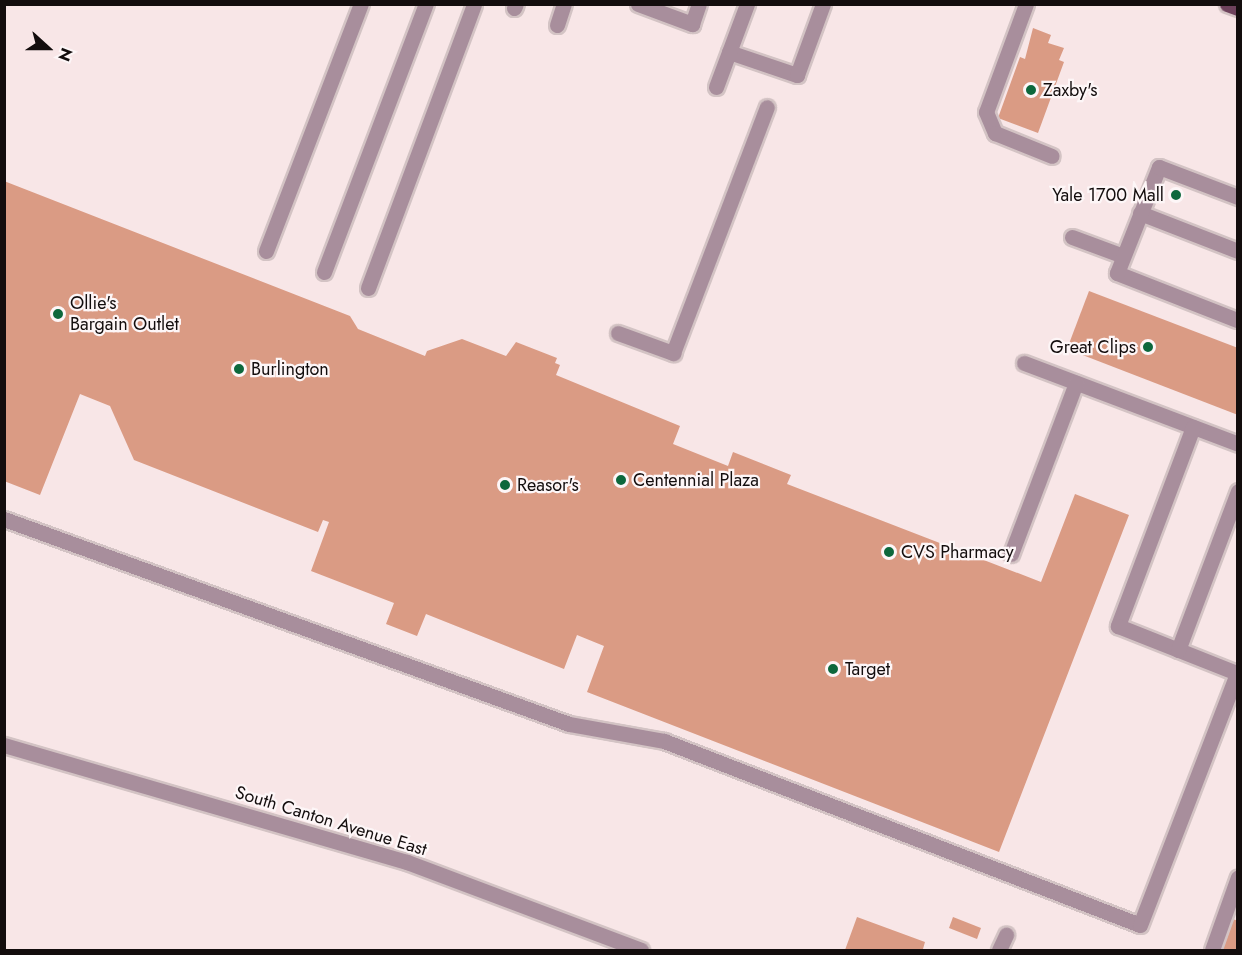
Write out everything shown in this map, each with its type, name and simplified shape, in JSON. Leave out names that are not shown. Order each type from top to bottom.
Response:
[{"type":"main road","points":[[1227,4],[1238,8]]},
{"type":"street","points":[[266,251],[361,4]]},
{"type":"street","points":[[324,272],[426,4]]},
{"type":"street","points":[[368,288],[474,4]]},
{"type":"street","points":[[557,25],[564,4]]},
{"type":"street","points":[[638,4],[692,24],[699,4]]},
{"type":"street","points":[[716,87],[747,4]]},
{"type":"street","points":[[729,52],[797,75],[823,4]]},
{"type":"street","points":[[1026,4],[986,112],[995,133],[1052,156]]},
{"type":"street","points":[[618,333],[673,353],[768,107]]},
{"type":"street","points":[[1238,197],[1159,167],[1117,273],[1238,320]]},
{"type":"street","points":[[1140,213],[1238,251]]},
{"type":"street","points":[[1072,237],[1123,256]]},
{"type":"street","points":[[1024,363],[1238,444]]},
{"type":"street","points":[[1011,554],[1076,383]]},
{"type":"street","points":[[4,519],[569,724],[664,741],[1140,925],[1237,672],[1118,626],[1193,427]]},
{"type":"street","points":[[1178,650],[1238,491]]},
{"type":"street","name":"South Canton Avenue East","points":[[4,746],[407,862],[641,951]]},
{"type":"street","points":[[1212,951],[1238,877]]},
{"type":"street","points":[[999,951],[1006,935]]},
{"type":"building","name":"Zaxby's","points":[[1033,28],[1051,35],[1048,43],[1064,48],[1059,60],[1064,62],[1038,133],[998,118],[1020,57],[1025,59]]},
{"type":"building","points":[[4,181],[350,316],[358,329],[425,356],[427,351],[462,339],[506,356],[516,342],[557,358],[555,363],[560,365],[556,375],[680,426],[673,444],[728,466],[733,452],[791,475],[787,484],[1041,582],[1075,494],[1129,515],[999,852],[587,692],[604,646],[577,635],[564,669],[426,614],[417,636],[386,624],[394,603],[311,571],[329,522],[323,520],[318,532],[134,460],[110,406],[80,394],[40,495],[4,481]]},
{"type":"building","points":[[1089,291],[1238,348],[1238,415],[1067,349]]},
{"type":"building","points":[[857,917],[925,942],[923,949],[927,950],[845,950]]},
{"type":"building","points":[[953,917],[981,928],[977,939],[949,928]]},
{"type":"building","points":[[1233,919],[1238,921],[1238,950],[1221,950]]},
{"type":"place","name":"Zaxby's","points":[[1031,90]]},
{"type":"place","name":"Yale 1700 Mall","points":[[1176,195]]},
{"type":"place","name":"Ollie's Bargain Outlet","points":[[58,314]]},
{"type":"place","name":"Great Clips","points":[[1148,347]]},
{"type":"place","name":"Burlington","points":[[239,369]]},
{"type":"place","name":"Centennial Plaza","points":[[621,480]]},
{"type":"place","name":"Reasor's","points":[[505,485]]},
{"type":"place","name":"CVS Pharmacy","points":[[889,552]]},
{"type":"place","name":"Target","points":[[833,669]]}]
